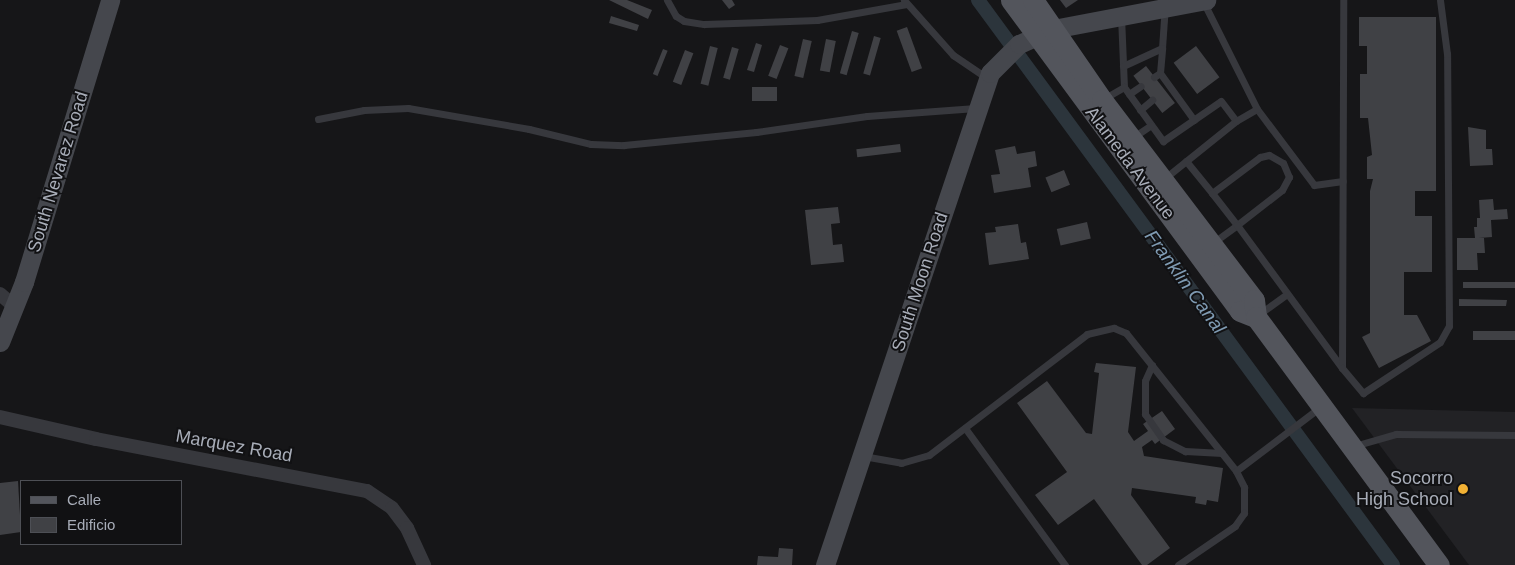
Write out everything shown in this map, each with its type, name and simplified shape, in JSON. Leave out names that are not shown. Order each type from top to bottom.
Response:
[{"type":"main road","name":"Alameda Avenue","points":[[1011,0],[1240,311],[1256,317]]},
{"type":"main road","name":"Alameda Avenue","points":[[1033,0],[1038,35],[1102,100],[1132,138],[1254,300],[1256,317],[1439,565]]},
{"type":"street","name":"South Nevarez Road","points":[[0,342],[16,308],[110,0]]},
{"type":"street","points":[[1038,35],[1130,12],[1204,0]]},
{"type":"street","name":"South Moon Road","points":[[826,565],[987,78],[1003,57],[1038,35]]},
{"type":"street","points":[[0,294],[16,308]]},
{"type":"street","name":"Marquez Road","points":[[0,417],[96,439],[367,491],[392,508],[407,528],[424,565]]},
{"type":"lane","points":[[667,0],[676,16],[684,21],[704,24],[817,20],[906,2],[953,55],[987,78]]},
{"type":"lane","points":[[1204,0],[1257,109],[1314,184],[1343,181]]},
{"type":"lane","points":[[1342,0],[1342,368]]},
{"type":"lane","points":[[1186,161],[1237,225],[1342,368],[1363,393],[1440,342],[1449,326],[1447,54],[1440,0]]},
{"type":"lane","points":[[1165,6],[1162,48],[1157,74],[1194,120]]},
{"type":"lane","points":[[1130,12],[1123,66],[1124,87],[1163,142],[1220,101],[1236,121]]},
{"type":"lane","points":[[1123,66],[1162,48]]},
{"type":"lane","points":[[1129,94],[1141,86]]},
{"type":"lane","points":[[1102,100],[1124,87]]},
{"type":"lane","points":[[1140,110],[1152,100]]},
{"type":"lane","points":[[318,119],[364,110],[408,108],[529,129],[591,144],[624,145],[756,132],[867,116],[976,108]]},
{"type":"lane","points":[[1163,180],[1236,121],[1257,109]]},
{"type":"lane","points":[[1132,138],[1151,125]]},
{"type":"lane","points":[[1212,193],[1260,157],[1269,155],[1283,163],[1289,177],[1282,190],[1212,244]]},
{"type":"lane","points":[[1256,317],[1287,294]]},
{"type":"lane","points":[[863,456],[887,462],[916,461],[964,428],[1087,334],[1102,328],[1114,328],[1126,333],[1236,471],[1244,487],[1244,512],[1235,526],[1178,565]]},
{"type":"lane","points":[[1152,366],[1146,381],[1145,408],[1163,440],[1185,451],[1222,454]]},
{"type":"lane","points":[[1236,471],[1322,406]]},
{"type":"lane","points":[[964,428],[1065,565]]},
{"type":"lane","points":[[1351,447],[1396,434],[1515,435]]},
{"type":"shaded area","name":"Socorro High School","points":[[1352,408],[1515,412],[1515,565],[1469,565]]},
{"type":"building","points":[[609,0],[627,0],[652,10],[648,19]]},
{"type":"building","points":[[722,0],[732,0],[735,5],[729,9]]},
{"type":"building","points":[[1060,0],[1078,0],[1066,8]]},
{"type":"building","points":[[611,16],[639,25],[637,31],[609,23]]},
{"type":"building","points":[[1359,17],[1436,17],[1436,191],[1415,191],[1415,216],[1432,216],[1432,272],[1404,272],[1404,315],[1417,315],[1431,341],[1379,368],[1362,337],[1370,333],[1370,191],[1373,179],[1367,179],[1367,157],[1372,155],[1368,118],[1360,118],[1360,74],[1367,74],[1367,46],[1359,46]]},
{"type":"building","points":[[907,27],[922,68],[912,72],[897,31]]},
{"type":"building","points":[[852,31],[859,33],[847,75],[840,73]]},
{"type":"building","points":[[874,36],[881,38],[870,75],[863,73]]},
{"type":"building","points":[[803,39],[812,41],[803,78],[794,76]]},
{"type":"building","points":[[826,39],[836,41],[830,72],[820,70]]},
{"type":"building","points":[[756,43],[762,45],[754,72],[747,70]]},
{"type":"building","points":[[780,45],[788,48],[777,79],[768,76]]},
{"type":"building","points":[[710,46],[718,48],[708,86],[701,84]]},
{"type":"building","points":[[1196,46],[1219,77],[1197,94],[1174,63]]},
{"type":"building","points":[[732,47],[739,49],[730,80],[723,78]]},
{"type":"building","points":[[663,49],[668,51],[658,76],[653,74]]},
{"type":"building","points":[[685,50],[693,53],[681,85],[673,82]]},
{"type":"building","points":[[1146,66],[1175,103],[1162,113],[1133,76]]},
{"type":"building","points":[[752,87],[777,87],[777,101],[752,101]]},
{"type":"building","points":[[1468,127],[1486,130],[1486,149],[1492,149],[1493,165],[1470,166]]},
{"type":"building","points":[[900,144],[901,152],[857,157],[856,149]]},
{"type":"building","points":[[1015,146],[1017,154],[1035,151],[1037,166],[1028,168],[1031,187],[994,193],[991,175],[1000,174],[995,150]]},
{"type":"building","points":[[1064,170],[1070,185],[1051,192],[1045,177]]},
{"type":"building","points":[[1493,199],[1494,210],[1507,209],[1508,219],[1491,220],[1492,237],[1479,238],[1484,238],[1485,253],[1477,253],[1478,270],[1457,270],[1457,238],[1475,238],[1474,227],[1477,227],[1477,218],[1480,218],[1479,200]]},
{"type":"building","points":[[838,207],[840,223],[831,224],[833,245],[842,244],[844,262],[811,265],[805,210]]},
{"type":"building","points":[[1087,222],[1091,239],[1061,246],[1057,229]]},
{"type":"building","points":[[1018,224],[1021,243],[1026,242],[1029,259],[989,265],[985,233],[996,232],[995,227]]},
{"type":"building","points":[[1463,282],[1515,282],[1515,288],[1463,288]]},
{"type":"building","points":[[1459,299],[1507,300],[1506,306],[1459,306]]},
{"type":"building","points":[[1473,331],[1515,331],[1515,340],[1473,340]]},
{"type":"building","points":[[1096,363],[1136,367],[1128,432],[1134,441],[1148,431],[1143,424],[1162,411],[1175,429],[1155,444],[1152,440],[1142,447],[1144,456],[1223,468],[1218,502],[1207,500],[1206,505],[1195,503],[1196,497],[1132,488],[1131,495],[1170,548],[1147,565],[1142,565],[1094,499],[1058,525],[1035,495],[1067,472],[1017,403],[1047,381],[1086,433],[1092,434],[1099,373],[1094,372]]},
{"type":"building","points":[[18,481],[20,532],[0,535],[0,483]]},
{"type":"building","points":[[779,548],[793,549],[792,565],[757,565],[758,556],[778,557]]},
{"type":"waterway","name":"Franklin Canal","points":[[978,0],[1393,565]]},
{"type":"place","name":"Socorro High School","points":[[1463,489]]}]
